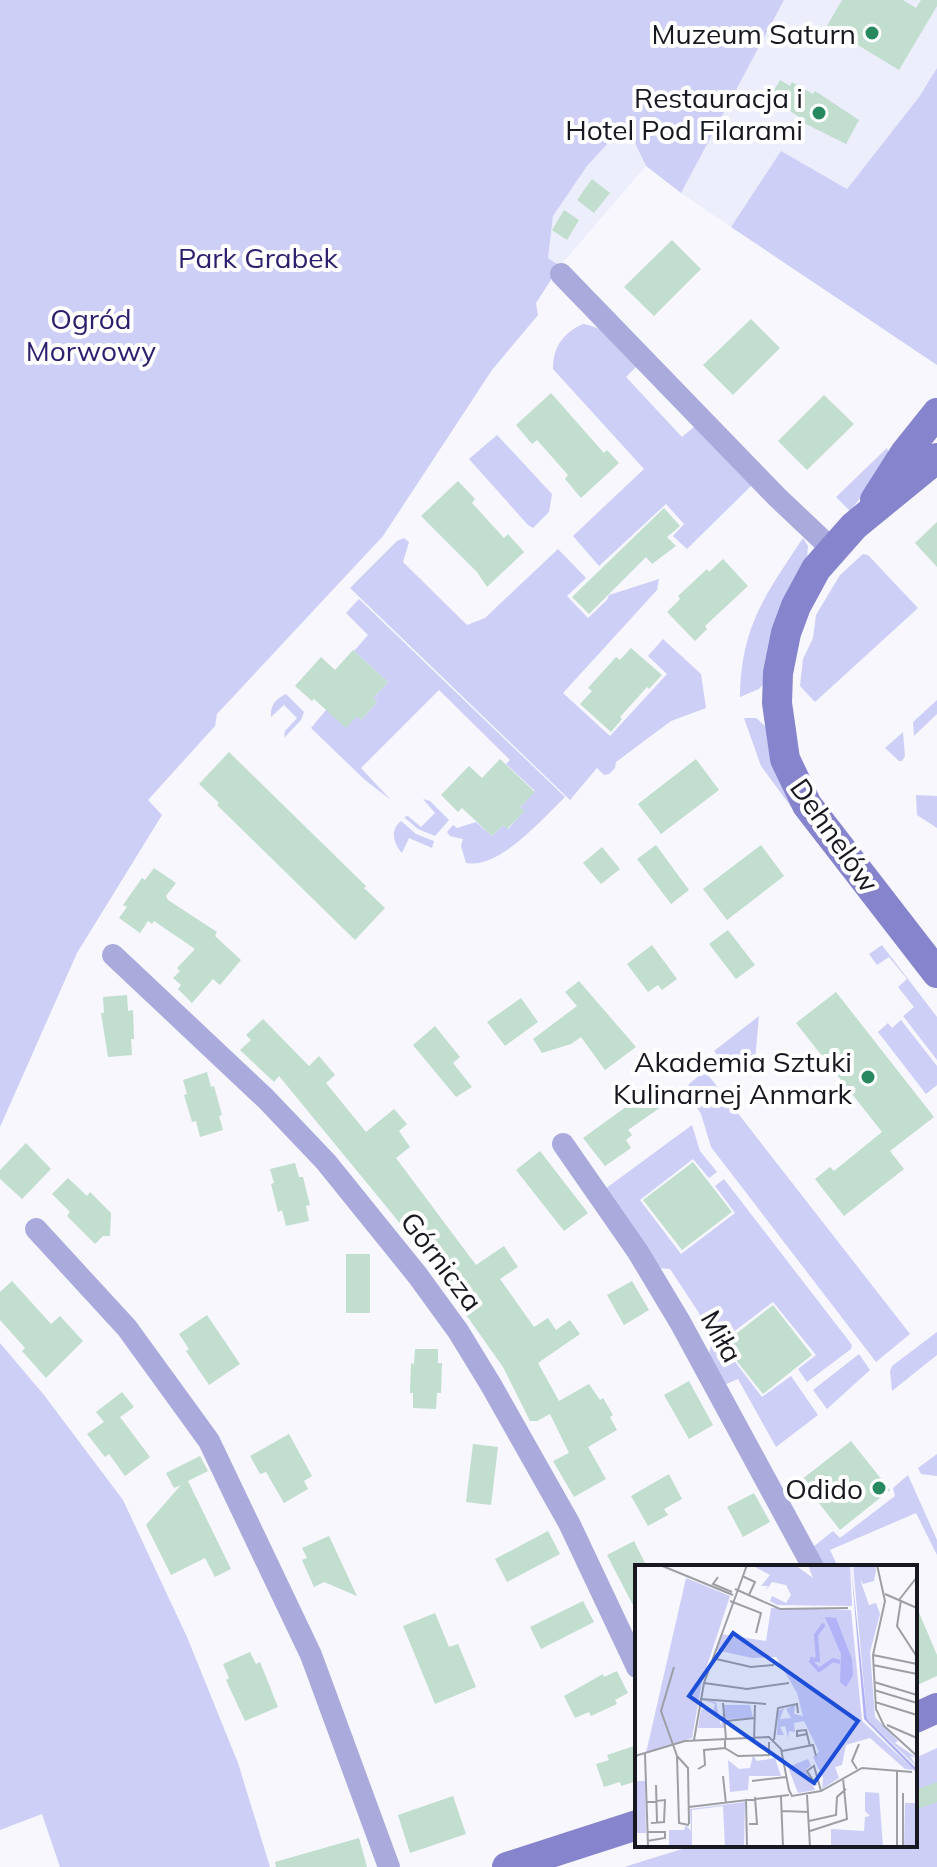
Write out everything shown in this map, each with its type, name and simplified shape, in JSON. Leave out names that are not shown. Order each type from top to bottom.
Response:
[{"type":"street","points":[[561,274],[777,497],[833,550]]},
{"type":"street","name":"Dehnelów","points":[[863,518],[905,453],[937,413]]},
{"type":"street","name":"Dehnelów","points":[[937,458],[863,518],[810,579],[786,633],[777,687],[781,746],[795,783],[817,820],[937,973]]},
{"type":"street","name":"Górnicza","points":[[113,955],[266,1099],[326,1162],[418,1276],[458,1331],[553,1495],[635,1663]]},
{"type":"street","name":"Miła","points":[[563,1144],[652,1276],[812,1565]]},
{"type":"street","points":[[36,1229],[127,1328],[209,1441],[311,1655],[389,1867]]},
{"type":"street","points":[[917,1717],[937,1708]]},
{"type":"street","points":[[507,1867],[635,1826]]},
{"type":"shaded area","points":[[784,0],[937,0],[937,68],[919,97],[847,189],[781,152],[731,227],[681,193]]},
{"type":"shaded area","points":[[622,128],[635,143],[646,166],[560,266],[548,258],[553,216],[587,166]]},
{"type":"green space","name":"Park Grabek","points":[[0,0],[784,0],[681,193],[646,166],[635,143],[622,128],[587,166],[553,216],[548,258],[560,266],[536,303],[538,315],[492,370],[383,536],[217,714],[215,726],[148,800],[162,815],[77,953],[0,1127]]},
{"type":"green space","points":[[937,68],[937,365],[731,227],[781,151],[847,189],[919,97]]},
{"type":"green space","points":[[583,324],[607,334],[638,365],[626,377],[682,437],[695,426],[753,484],[687,549],[673,536],[684,524],[666,504],[599,566],[573,536],[644,469],[553,369],[560,342]]},
{"type":"green space","points":[[497,435],[552,494],[549,512],[533,528],[469,459]]},
{"type":"green space","points":[[887,448],[891,459],[850,511],[836,497]]},
{"type":"green space","points":[[404,538],[409,542],[403,562],[467,625],[485,618],[558,549],[586,578],[567,596],[588,618],[609,595],[659,579],[657,590],[563,693],[610,736],[667,674],[648,656],[663,639],[701,674],[706,708],[671,721],[616,762],[609,774],[604,775],[597,768],[570,800],[350,588],[397,541]]},
{"type":"green space","points":[[803,538],[808,546],[807,560],[763,684],[740,697],[745,650],[758,612]]},
{"type":"green space","points":[[863,554],[868,555],[918,608],[815,702],[800,686],[803,659],[813,638],[816,615],[840,575]]},
{"type":"green space","points":[[359,599],[565,797],[506,851],[479,863],[466,863],[461,846],[463,839],[450,836],[447,832],[453,825],[457,828],[476,822],[492,836],[503,825],[508,829],[524,811],[520,807],[535,791],[506,764],[510,760],[439,690],[361,768],[391,800],[365,780],[311,728],[326,710],[357,716],[361,720],[377,702],[373,698],[388,682],[354,651],[368,635],[346,613]]},
{"type":"green space","points":[[286,694],[304,712],[301,720],[284,738],[285,731],[297,718],[284,705],[271,717],[271,713],[274,703]]},
{"type":"green space","points":[[937,700],[937,714],[914,736],[913,722]]},
{"type":"green space","points":[[744,718],[756,718],[765,726],[797,815],[761,766]]},
{"type":"green space","points":[[903,732],[905,756],[899,761],[885,748]]},
{"type":"green space","points":[[916,795],[937,796],[937,828],[917,815]]},
{"type":"green space","points":[[423,799],[430,801],[449,820],[435,836],[418,829],[404,817],[408,816],[421,827],[435,813]]},
{"type":"green space","points":[[401,821],[416,834],[434,841],[432,848],[409,838],[402,853],[394,837],[395,828]]},
{"type":"green space","points":[[882,945],[937,1017],[937,1060],[903,1016],[914,1007],[898,987],[907,979],[889,957],[877,965],[869,954]]},
{"type":"green space","points":[[759,1016],[755,1060],[734,1076],[714,1051]]},
{"type":"green space","points":[[901,1020],[937,1066],[937,1085],[926,1094],[878,1032],[888,1023],[892,1028]]},
{"type":"green space","points":[[705,1071],[910,1334],[876,1362],[711,1147],[701,1114],[687,1092],[689,1084]]},
{"type":"green space","points":[[692,1125],[700,1151],[717,1172],[709,1178],[693,1159],[640,1200],[681,1254],[735,1213],[715,1186],[724,1179],[852,1345],[851,1349],[807,1382],[798,1369],[816,1355],[773,1302],[720,1342],[762,1397],[791,1376],[818,1415],[776,1447],[738,1379],[724,1385],[709,1354],[712,1341],[699,1313],[670,1269],[658,1268],[605,1189]]},
{"type":"green space","points":[[937,1332],[937,1355],[892,1391],[892,1366]]},
{"type":"green space","points":[[0,1343],[44,1395],[123,1500],[187,1637],[238,1763],[270,1867],[60,1867],[42,1814],[0,1830]]},
{"type":"green space","points":[[859,1354],[870,1370],[827,1409],[813,1390]]},
{"type":"green space","points":[[937,1454],[937,1476],[921,1474],[918,1468]]},
{"type":"green space","points":[[908,1475],[937,1540],[937,1555],[916,1513],[830,1550],[837,1565],[822,1565],[813,1547],[833,1531],[840,1538],[895,1496],[893,1488]]},
{"type":"green space","points":[[937,1748],[937,1867],[624,1867],[689,1847],[917,1847],[917,1757]]},
{"type":"building","name":"Muzeum Saturn","points":[[842,0],[903,0],[916,8],[921,0],[937,0],[937,6],[899,70],[848,39],[845,44],[824,31]]},
{"type":"building","name":"Restauracja i Hotel Pod Filarami","points":[[780,80],[790,86],[792,82],[813,94],[815,91],[859,120],[846,144],[798,120],[799,117],[770,97]]},
{"type":"building","points":[[592,179],[610,193],[594,213],[577,200]]},
{"type":"building","points":[[564,210],[579,220],[567,240],[552,230]]},
{"type":"building","points":[[672,240],[701,269],[654,316],[624,287]]},
{"type":"building","points":[[751,319],[780,348],[733,395],[703,365]]},
{"type":"building","points":[[551,393],[604,453],[607,450],[619,463],[581,498],[565,479],[568,475],[537,440],[532,444],[516,425]]},
{"type":"building","points":[[824,395],[854,424],[807,470],[778,441]]},
{"type":"building","points":[[458,481],[475,499],[472,503],[504,538],[508,534],[524,552],[487,587],[477,572],[421,516]]},
{"type":"building","points":[[664,508],[680,526],[667,537],[676,546],[652,564],[646,557],[589,614],[572,597]]},
{"type":"building","points":[[937,522],[937,567],[915,543]]},
{"type":"building","points":[[723,559],[748,586],[705,626],[707,629],[695,641],[667,612],[680,599],[678,596],[707,569],[709,572]]},
{"type":"building","points":[[631,648],[662,675],[620,717],[622,719],[611,732],[580,704],[592,691],[588,688],[616,657],[620,660]]},
{"type":"building","points":[[353,650],[388,682],[373,698],[377,702],[361,720],[357,716],[346,728],[295,686],[321,657],[335,670]]},
{"type":"building","points":[[229,752],[385,908],[355,940],[199,784]]},
{"type":"building","points":[[500,759],[535,792],[520,807],[525,811],[507,829],[503,825],[492,836],[462,808],[458,812],[441,795],[469,766],[482,778]]},
{"type":"building","points":[[696,759],[719,790],[661,834],[638,804]]},
{"type":"building","points":[[656,845],[689,890],[671,904],[637,859]]},
{"type":"building","points":[[761,845],[784,876],[727,920],[703,889]]},
{"type":"building","points":[[602,847],[620,869],[601,884],[583,863]]},
{"type":"building","points":[[154,868],[176,883],[166,896],[168,900],[217,932],[215,936],[241,960],[220,985],[213,979],[192,1003],[178,989],[181,985],[173,978],[180,971],[177,968],[195,949],[154,921],[152,924],[148,921],[140,933],[119,918],[127,907],[123,905],[142,878],[145,880]]},
{"type":"building","points":[[728,930],[755,965],[736,979],[709,944]]},
{"type":"building","points":[[652,945],[677,979],[662,990],[658,985],[648,992],[627,964]]},
{"type":"building","points":[[579,981],[636,1047],[605,1070],[581,1037],[571,1044],[542,1053],[533,1039],[577,1006],[565,992]]},
{"type":"building","points":[[836,992],[934,1117],[890,1151],[904,1169],[844,1216],[815,1179],[830,1167],[834,1171],[882,1132],[796,1023]]},
{"type":"building","points":[[127,995],[128,1011],[133,1010],[132,1055],[108,1057],[101,1013],[104,1013],[103,997]]},
{"type":"building","points":[[521,998],[538,1022],[505,1046],[487,1022]]},
{"type":"building","points":[[263,1019],[309,1066],[319,1056],[335,1075],[326,1083],[366,1132],[394,1109],[407,1124],[399,1131],[410,1147],[396,1158],[476,1265],[504,1246],[518,1267],[500,1279],[534,1327],[548,1318],[556,1330],[570,1320],[580,1334],[538,1363],[559,1401],[589,1384],[600,1400],[603,1398],[613,1415],[610,1417],[617,1430],[588,1447],[606,1479],[574,1497],[553,1461],[569,1453],[550,1414],[530,1421],[503,1367],[459,1301],[394,1216],[279,1076],[274,1082],[240,1050],[251,1040],[246,1035]]},
{"type":"building","points":[[435,1026],[460,1057],[453,1063],[472,1087],[456,1097],[413,1045]]},
{"type":"building","points":[[207,1072],[222,1115],[219,1116],[223,1130],[200,1137],[196,1121],[192,1122],[183,1080]]},
{"type":"building","points":[[659,1083],[671,1100],[628,1130],[632,1135],[626,1140],[631,1148],[605,1166],[583,1138]]},
{"type":"building","points":[[26,1143],[51,1169],[22,1199],[0,1179],[0,1170]]},
{"type":"building","points":[[540,1151],[588,1213],[564,1231],[516,1170]]},
{"type":"building","points":[[693,1162],[732,1212],[682,1250],[643,1200]]},
{"type":"building","points":[[295,1163],[299,1177],[303,1177],[310,1205],[306,1206],[309,1221],[286,1226],[282,1210],[278,1212],[270,1169]]},
{"type":"building","points":[[68,1178],[87,1196],[90,1192],[111,1213],[110,1236],[103,1236],[95,1244],[67,1216],[70,1212],[52,1194]]},
{"type":"building","points":[[346,1254],[370,1254],[370,1313],[346,1313]]},
{"type":"building","points":[[12,1281],[51,1324],[60,1316],[83,1341],[46,1378],[0,1320],[0,1292]]},
{"type":"building","points":[[632,1281],[649,1310],[624,1325],[607,1295]]},
{"type":"building","points":[[773,1305],[812,1355],[763,1394],[723,1344]]},
{"type":"building","points":[[207,1315],[240,1364],[209,1385],[186,1351],[189,1349],[179,1334]]},
{"type":"building","points":[[415,1349],[438,1349],[438,1363],[442,1363],[441,1393],[437,1393],[436,1409],[413,1408],[411,1363],[414,1364]]},
{"type":"building","points":[[689,1381],[713,1425],[689,1439],[664,1395]]},
{"type":"building","points":[[122,1392],[134,1407],[120,1417],[150,1457],[125,1476],[109,1454],[105,1457],[87,1434],[104,1422],[96,1412]]},
{"type":"building","points":[[289,1434],[312,1476],[304,1481],[308,1489],[284,1503],[266,1472],[260,1474],[250,1456]]},
{"type":"building","points":[[851,1441],[890,1490],[840,1530],[801,1480]]},
{"type":"building","points":[[473,1444],[498,1447],[491,1505],[466,1502]]},
{"type":"building","points":[[200,1456],[208,1471],[188,1481],[231,1569],[215,1577],[205,1558],[171,1575],[146,1525],[181,1485],[174,1488],[166,1473]]},
{"type":"building","points":[[669,1474],[682,1499],[664,1509],[668,1515],[648,1526],[631,1496]]},
{"type":"building","points":[[754,1493],[770,1522],[743,1537],[727,1507]]},
{"type":"building","points":[[548,1531],[560,1554],[507,1582],[495,1559]]},
{"type":"building","points":[[329,1536],[357,1596],[324,1582],[314,1587],[302,1560],[307,1558],[302,1548]]},
{"type":"building","points":[[634,1541],[646,1565],[635,1565],[635,1609],[607,1555]]},
{"type":"building","points":[[583,1601],[594,1622],[541,1649],[530,1627]]},
{"type":"building","points":[[917,1608],[937,1655],[937,1676],[917,1685]]},
{"type":"building","points":[[435,1613],[449,1647],[458,1644],[476,1687],[435,1704],[403,1626]]},
{"type":"building","points":[[250,1652],[256,1664],[260,1662],[278,1707],[245,1721],[226,1680],[229,1678],[223,1664]]},
{"type":"building","points":[[617,1671],[628,1693],[615,1700],[617,1704],[591,1716],[589,1712],[575,1718],[564,1696],[603,1674],[604,1677]]},
{"type":"building","points":[[635,1746],[635,1782],[604,1787],[596,1764],[609,1760],[607,1755]]},
{"type":"building","points":[[937,1782],[937,1802],[917,1809],[917,1789]]},
{"type":"building","points":[[453,1796],[466,1834],[410,1853],[398,1815]]},
{"type":"building","points":[[359,1838],[367,1867],[276,1867],[275,1862]]},
{"type":"place","name":"Muzeum Saturn","points":[[872,33]]},
{"type":"place","name":"Restauracja i Hotel Pod Filarami","points":[[819,113]]},
{"type":"place","name":"Akademia Sztuki Kulinarnej Anmark","points":[[868,1077]]},
{"type":"place","name":"Odido","points":[[879,1488]]},
{"type":"park label","name":"Ogród Morwowy","points":[[91,334]]}]
